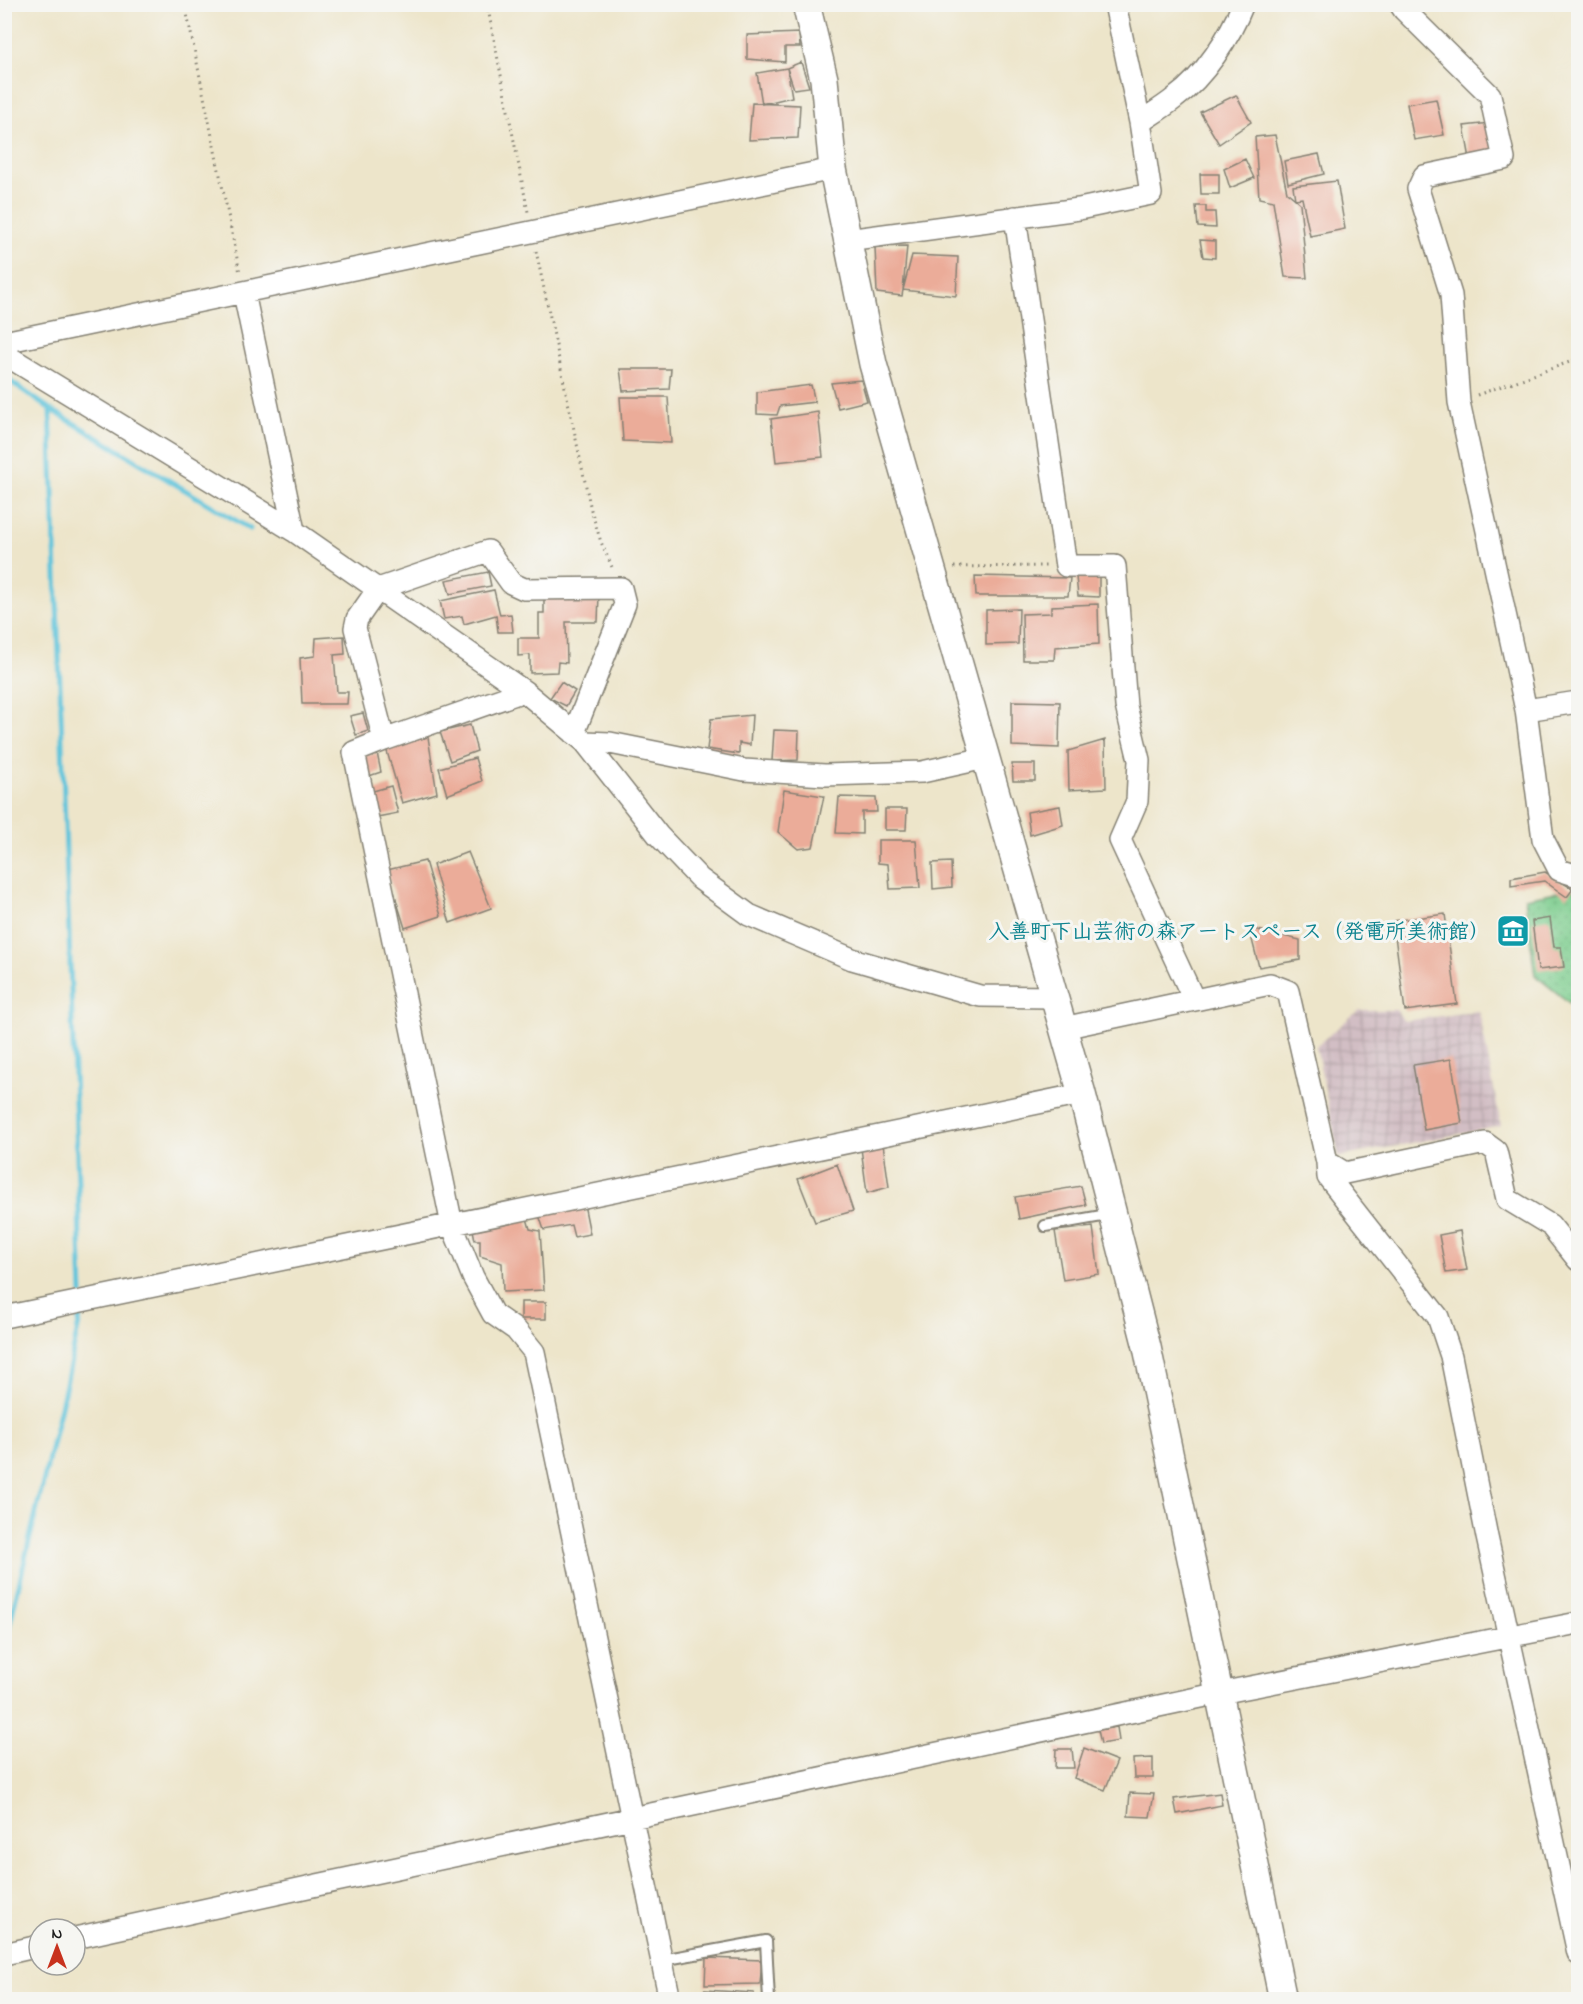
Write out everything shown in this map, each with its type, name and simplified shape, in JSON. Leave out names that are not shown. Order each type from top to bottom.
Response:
[{"type":"street","points":[[807,4],[824,79],[833,169],[873,364],[1082,1094],[1148,1347],[1283,2000]]},
{"type":"street","points":[[847,240],[1079,209],[1151,194],[1140,122],[1115,4]]},
{"type":"street","points":[[1140,122],[1177,97],[1199,75],[1233,29],[1243,4]]},
{"type":"street","points":[[1400,4],[1490,95],[1504,159],[1424,176],[1418,189],[1451,295],[1459,402],[1526,710],[1543,839],[1559,870],[1578,876]]},
{"type":"street","points":[[4,342],[833,169]]},
{"type":"street","points":[[1015,217],[1066,566],[1115,566],[1126,706],[1139,760],[1137,801],[1120,840],[1194,1000]]},
{"type":"street","points":[[244,293],[294,531]]},
{"type":"street","points":[[4,354],[294,531],[524,691],[579,737],[658,836],[700,879],[749,915],[852,959],[980,996],[1053,997]]},
{"type":"street","points":[[384,740],[355,628],[357,619],[378,589],[488,550],[511,583],[524,589],[621,588],[625,604],[579,737]]},
{"type":"street","points":[[524,691],[354,752],[452,1225],[473,1277],[493,1314],[516,1330],[534,1352],[670,2000]]},
{"type":"street","points":[[1526,710],[1578,702]]},
{"type":"street","points":[[579,737],[744,770],[825,775],[922,772],[985,758]]},
{"type":"street","points":[[1063,1028],[1270,984],[1288,992],[1327,1162],[1328,1178],[1438,1317],[1451,1356],[1485,1526],[1578,1953]]},
{"type":"street","points":[[4,1317],[1082,1094]]},
{"type":"street","points":[[1327,1162],[1345,1173],[1485,1143],[1496,1151],[1506,1199],[1550,1225],[1578,1260]]},
{"type":"street","points":[[87,1935],[1220,1693],[1578,1623]]},
{"type":"street","points":[[4,1954],[27,1949]]},
{"type":"lane","points":[[1045,1226],[1113,1214]]},
{"type":"lane","points":[[662,1960],[766,1941],[769,2000]]},
{"type":"path","points":[[185,4],[244,293]]},
{"type":"path","points":[[487,4],[532,232],[591,510],[601,542],[621,588]]},
{"type":"path","points":[[1459,402],[1578,360]]},
{"type":"path","points":[[931,567],[1066,566]]},
{"type":"shaded area","points":[[1359,1010],[1396,1010],[1404,1021],[1479,1011],[1501,1126],[1339,1157],[1316,1046]]},
{"type":"green space","points":[[1578,888],[1578,1010],[1535,975],[1525,898]]},
{"type":"building","points":[[799,33],[800,47],[785,47],[785,62],[747,59],[747,35]]},
{"type":"building","points":[[801,62],[809,87],[794,89],[787,68]]},
{"type":"building","points":[[787,68],[792,97],[762,104],[757,73]]},
{"type":"building","points":[[1236,95],[1251,122],[1219,144],[1200,112]]},
{"type":"building","points":[[1436,99],[1444,135],[1414,140],[1407,104]]},
{"type":"building","points":[[752,103],[800,105],[798,138],[749,140]]},
{"type":"building","points":[[1490,123],[1499,153],[1470,159],[1464,126]]},
{"type":"building","points":[[1275,135],[1287,192],[1300,203],[1307,278],[1285,277],[1273,201],[1259,198],[1255,137]]},
{"type":"building","points":[[1319,154],[1324,174],[1288,183],[1284,161]]},
{"type":"building","points":[[1245,159],[1254,178],[1230,188],[1224,169]]},
{"type":"building","points":[[1200,174],[1219,174],[1219,194],[1201,194]]},
{"type":"building","points":[[1337,181],[1345,229],[1310,236],[1302,198],[1295,199],[1293,186]]},
{"type":"building","points":[[1196,206],[1206,206],[1206,212],[1215,212],[1216,228],[1198,227]]},
{"type":"building","points":[[1200,240],[1215,241],[1215,258],[1203,257]]},
{"type":"building","points":[[907,246],[902,296],[877,293],[875,247]]},
{"type":"building","points":[[912,255],[958,257],[956,296],[903,290]]},
{"type":"building","points":[[620,369],[671,369],[669,389],[623,391]]},
{"type":"building","points":[[861,380],[867,401],[838,408],[831,383]]},
{"type":"building","points":[[811,385],[815,402],[780,406],[777,415],[757,414],[757,392]]},
{"type":"building","points":[[620,397],[668,397],[671,443],[623,441]]},
{"type":"building","points":[[818,412],[823,457],[776,462],[771,419]]},
{"type":"building","points":[[488,572],[491,586],[450,594],[446,580]]},
{"type":"building","points":[[975,576],[1070,578],[1068,596],[976,596]]},
{"type":"building","points":[[1076,577],[1099,577],[1099,597],[1078,596]]},
{"type":"building","points":[[494,590],[500,615],[511,614],[513,632],[498,632],[496,615],[464,624],[462,616],[444,619],[440,601]]},
{"type":"building","points":[[544,594],[599,594],[598,622],[566,622],[567,663],[558,662],[557,672],[530,673],[530,655],[518,656],[518,638],[539,638],[539,613],[544,613]]},
{"type":"building","points":[[1098,604],[1099,644],[1055,647],[1054,660],[1023,660],[1022,614],[1051,613],[1051,606]]},
{"type":"building","points":[[1019,609],[1018,644],[986,645],[986,610]]},
{"type":"building","points":[[344,636],[345,654],[334,655],[337,692],[348,692],[347,704],[302,704],[300,658],[315,656],[316,638]]},
{"type":"building","points":[[561,682],[575,691],[566,706],[550,698]]},
{"type":"building","points":[[1012,701],[1060,702],[1059,748],[1012,746]]},
{"type":"building","points":[[363,713],[368,731],[356,735],[350,716]]},
{"type":"building","points":[[752,715],[750,745],[739,743],[739,754],[707,749],[711,719]]},
{"type":"building","points":[[470,725],[477,751],[450,761],[440,732]]},
{"type":"building","points":[[774,730],[799,731],[798,760],[772,761]]},
{"type":"building","points":[[428,737],[437,793],[402,803],[386,748]]},
{"type":"building","points":[[1105,740],[1106,788],[1069,790],[1068,751]]},
{"type":"building","points":[[377,753],[381,772],[369,776],[363,756]]},
{"type":"building","points":[[475,758],[482,781],[447,795],[439,768]]},
{"type":"building","points":[[1012,764],[1035,764],[1035,781],[1013,781]]},
{"type":"building","points":[[391,786],[398,813],[377,817],[373,791]]},
{"type":"building","points":[[784,790],[824,796],[813,847],[798,849],[778,832]]},
{"type":"building","points":[[839,797],[876,798],[877,812],[862,812],[862,834],[836,833]]},
{"type":"building","points":[[1060,806],[1063,825],[1030,835],[1027,812]]},
{"type":"building","points":[[885,809],[907,809],[906,830],[885,830]]},
{"type":"building","points":[[878,840],[916,840],[920,888],[890,889],[888,864],[878,863]]},
{"type":"building","points":[[468,852],[491,908],[450,923],[433,865]]},
{"type":"building","points":[[425,861],[441,916],[405,928],[387,870]]},
{"type":"building","points":[[951,862],[952,887],[933,889],[932,863]]},
{"type":"building","points":[[1545,872],[1573,889],[1567,897],[1544,881],[1511,886],[1511,878]]},
{"type":"building","points":[[1445,914],[1457,1004],[1405,1011],[1393,921]]},
{"type":"building","points":[[1550,918],[1554,947],[1561,947],[1564,967],[1538,970],[1532,921]]},
{"type":"building","points":[[1249,928],[1300,940],[1300,960],[1259,967]]},
{"type":"building","points":[[1451,1059],[1462,1123],[1424,1130],[1413,1065]]},
{"type":"building","points":[[883,1144],[889,1187],[867,1193],[861,1148]]},
{"type":"building","points":[[837,1164],[853,1211],[815,1222],[798,1179]]},
{"type":"building","points":[[1081,1186],[1086,1205],[1019,1219],[1015,1197]]},
{"type":"building","points":[[584,1204],[590,1234],[574,1237],[571,1225],[544,1230],[538,1212]]},
{"type":"building","points":[[527,1218],[530,1229],[540,1231],[544,1290],[503,1292],[502,1263],[480,1256],[480,1240],[475,1240],[473,1230]]},
{"type":"building","points":[[1093,1227],[1099,1274],[1063,1280],[1055,1231]]},
{"type":"building","points":[[1460,1231],[1467,1270],[1446,1273],[1439,1235]]},
{"type":"building","points":[[521,1302],[546,1302],[546,1319],[521,1319]]},
{"type":"building","points":[[1117,1727],[1119,1741],[1101,1744],[1098,1730]]},
{"type":"building","points":[[1084,1748],[1117,1761],[1105,1790],[1074,1778]]},
{"type":"building","points":[[1056,1749],[1072,1749],[1074,1768],[1055,1768]]},
{"type":"building","points":[[1153,1758],[1153,1778],[1134,1778],[1133,1759]]},
{"type":"building","points":[[1130,1793],[1154,1794],[1150,1817],[1128,1816]]},
{"type":"building","points":[[1220,1793],[1222,1805],[1177,1814],[1174,1799]]},
{"type":"building","points":[[706,1958],[762,1960],[760,1984],[705,1985]]},
{"type":"building","points":[[704,1990],[754,1993],[754,2000],[703,2000]]},
{"type":"waterway","points":[[4,377],[50,409],[82,1294]]},
{"type":"waterway","points":[[50,409],[250,529]]},
{"type":"waterway","points":[[4,1648],[63,1398],[81,1307]]},
{"type":"place","name":"入善町下山芸術の森アートスペース（発電所美術館）","points":[[1513,931]]}]
